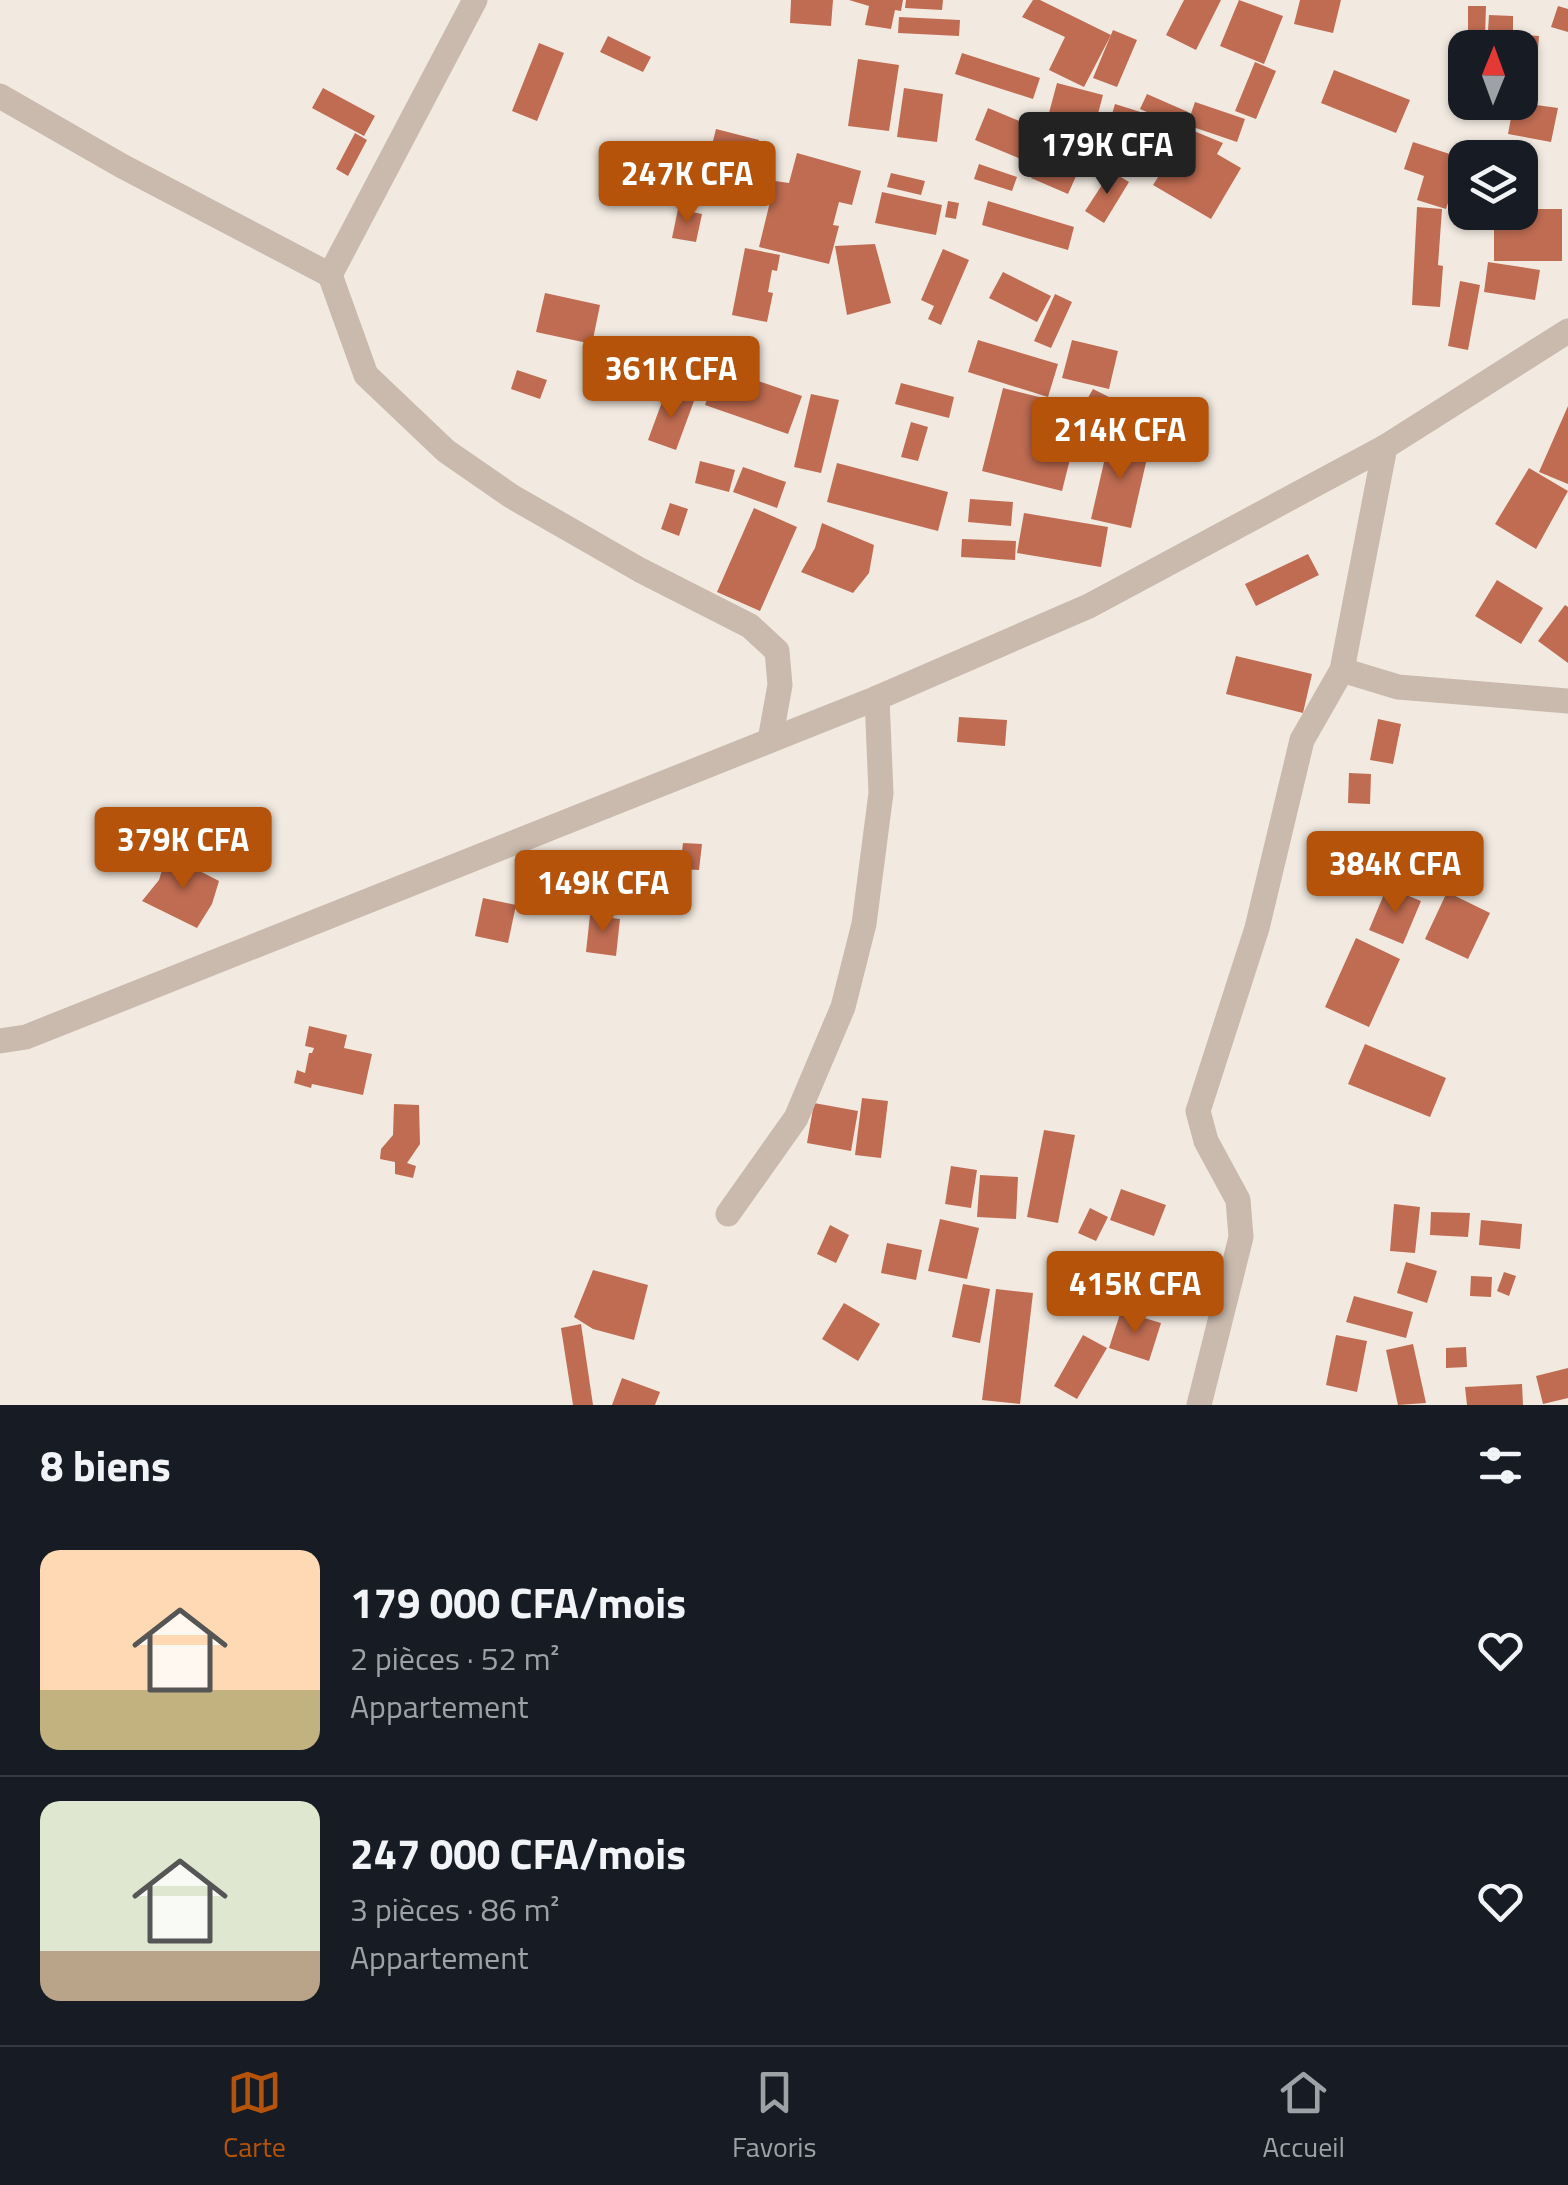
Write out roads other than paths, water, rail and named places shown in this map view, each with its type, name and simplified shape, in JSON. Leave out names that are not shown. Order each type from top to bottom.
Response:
[{"type":"street","points":[[330,275],[475,0]]},
{"type":"street","points":[[0,96],[122,166],[330,275],[366,376],[446,451],[510,496],[640,570],[750,626],[777,651],[780,685],[770,740]]},
{"type":"street","points":[[0,1041],[26,1037],[877,698],[1089,606],[1386,448],[1568,331]]},
{"type":"street","points":[[1199,1405],[1241,1237],[1238,1200],[1206,1140],[1198,1111],[1257,928],[1302,740],[1342,670],[1386,448]]},
{"type":"street","points":[[1342,670],[1398,687],[1568,701]]},
{"type":"street","points":[[728,1214],[796,1118],[843,1007],[864,924],[882,794],[877,698]]}]
